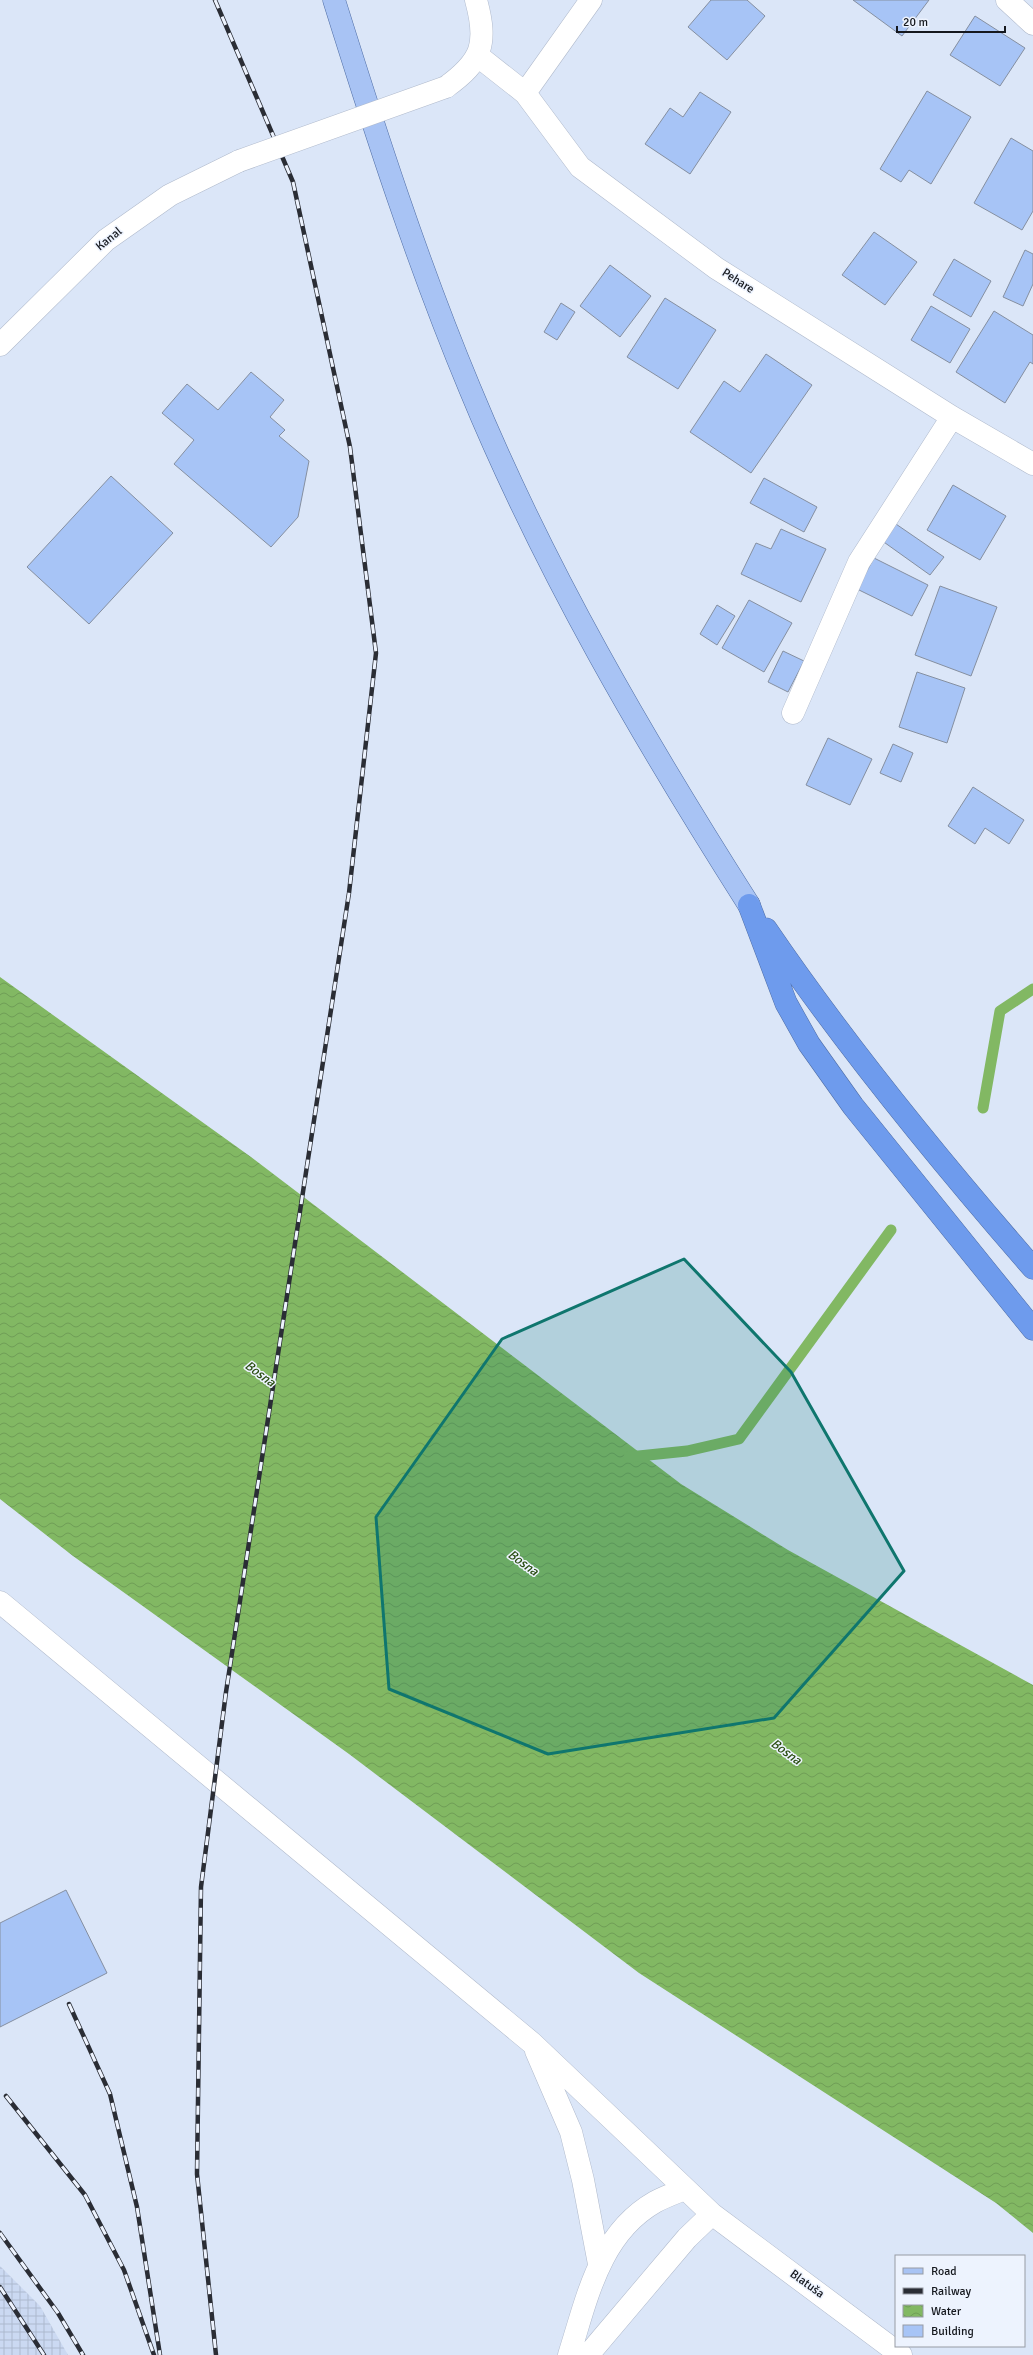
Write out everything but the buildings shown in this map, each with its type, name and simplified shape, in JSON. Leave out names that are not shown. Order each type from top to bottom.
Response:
[{"type":"highway","points":[[749,905],[813,998],[883,1090],[1033,1268]]},
{"type":"highway","points":[[749,905],[786,1003],[808,1044],[853,1106],[1033,1328]]},
{"type":"main road","points":[[334,0],[376,134],[426,272],[470,388],[515,490],[623,701],[679,796],[749,905]]},
{"type":"street","points":[[476,0],[482,32],[478,56]]},
{"type":"street","points":[[525,93],[591,0]]},
{"type":"street","name":"Kanal","points":[[0,345],[106,240],[170,195],[239,160],[446,88],[466,73],[478,56]]},
{"type":"street","name":"Pehare","points":[[478,56],[525,93],[580,167],[716,268],[952,417],[1033,464]]},
{"type":"street","points":[[793,713],[859,562],[952,417]]},
{"type":"street","name":"Blatuša","points":[[0,1602],[532,2043],[712,2214],[901,2355]]},
{"type":"street","points":[[532,2043],[571,2132],[583,2180],[599,2264]]},
{"type":"street","points":[[569,2355],[599,2264],[620,2230],[654,2203],[685,2189]]},
{"type":"street","points":[[588,2355],[687,2238],[712,2214]]},
{"type":"highlighted area","points":[[684,1259],[791,1372],[904,1571],[774,1718],[548,1754],[389,1689],[376,1517],[502,1339]]},
{"type":"shaded area","points":[[0,2266],[40,2306],[68,2355],[0,2355]]},
{"type":"water","name":"Bosna","points":[[0,977],[251,1157],[681,1484],[788,1550],[1033,1685],[1033,2233],[996,2203],[639,1973],[349,1754],[73,1556],[0,1499]]},
{"type":"waterway","points":[[983,1108],[1000,1011],[1033,989]]},
{"type":"waterway","points":[[629,1457],[687,1451],[739,1439],[891,1230]]},
{"type":"railway","points":[[215,0],[293,182],[350,447],[376,653],[349,893],[226,1692],[201,1887],[197,2174],[216,2355]]},
{"type":"railway","points":[[69,2004],[110,2094],[137,2207],[160,2355]]},
{"type":"railway","points":[[6,2096],[85,2195],[124,2270],[154,2355]]},
{"type":"railway","points":[[0,2233],[58,2313],[83,2355]]},
{"type":"railway","points":[[0,2287],[44,2355]]}]
